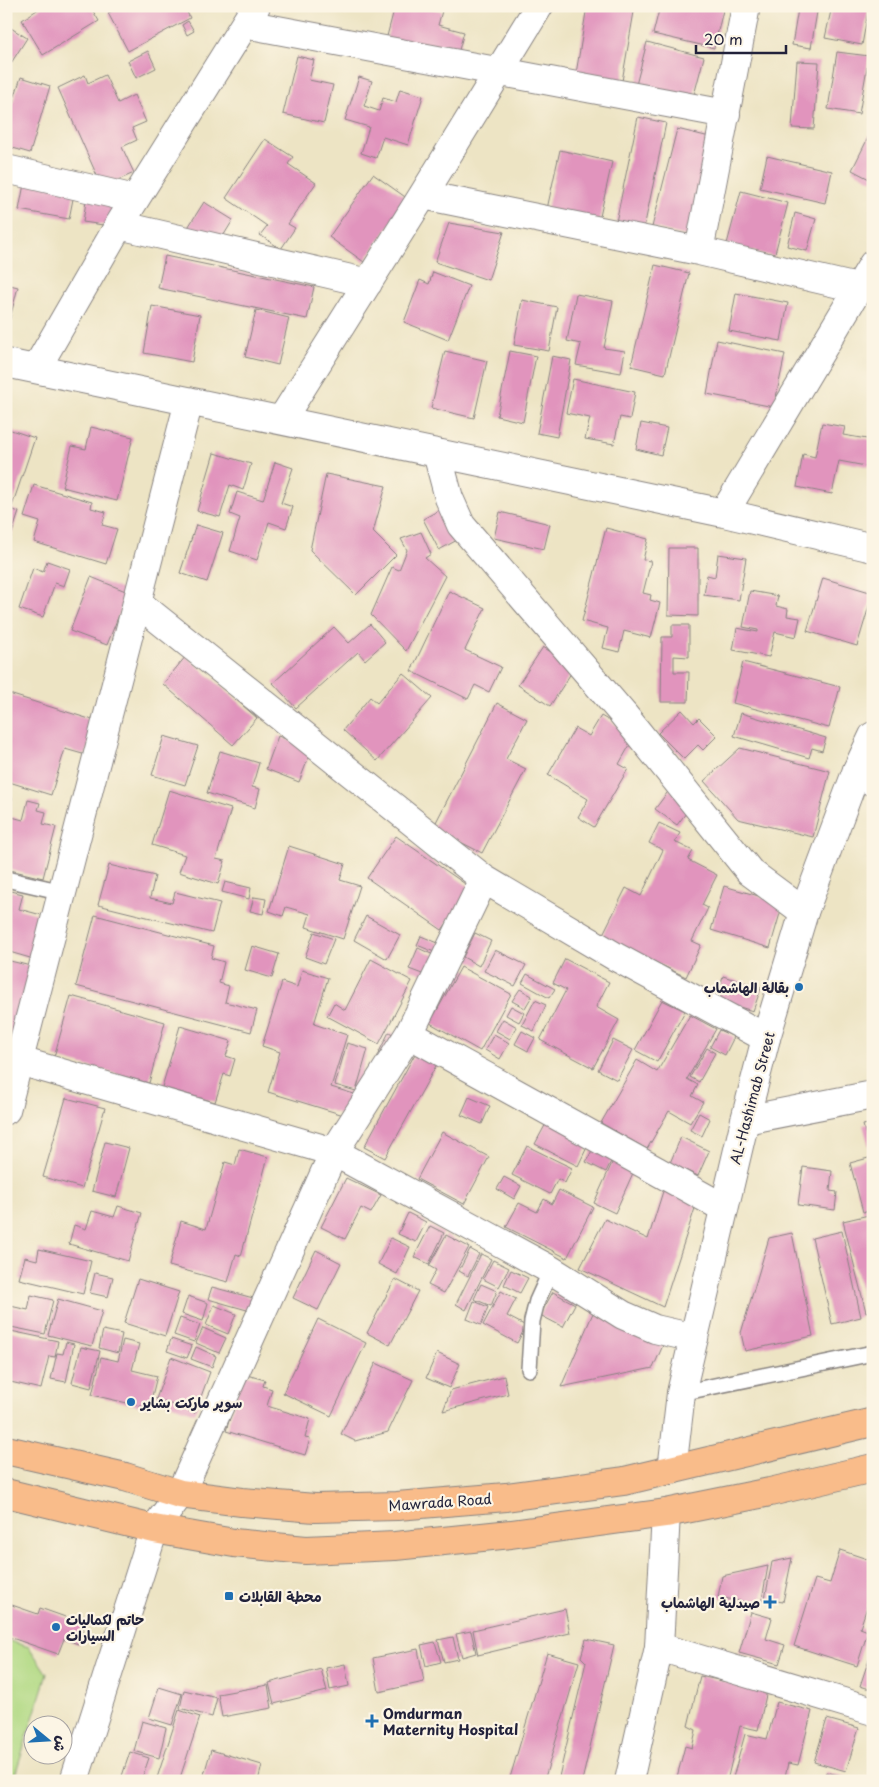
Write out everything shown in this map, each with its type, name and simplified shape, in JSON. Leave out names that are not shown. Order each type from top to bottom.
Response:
[{"type":"main road","name":"Mawrada Road","points":[[6,1450],[125,1477],[180,1494],[242,1502],[316,1508],[397,1506],[506,1498],[624,1481],[873,1422]]},
{"type":"main road","points":[[6,1493],[154,1529],[234,1543],[306,1550],[395,1546],[434,1542],[511,1534],[666,1513],[770,1492],[873,1468]]},
{"type":"street","points":[[282,419],[424,196],[539,6]]},
{"type":"street","points":[[699,251],[746,6]]},
{"type":"street","points":[[36,369],[119,225],[251,15],[498,72],[726,114]]},
{"type":"street","points":[[6,169],[135,199]]},
{"type":"street","points":[[424,196],[699,251],[857,288]]},
{"type":"street","points":[[119,225],[368,284]]},
{"type":"street","points":[[724,513],[873,264]]},
{"type":"street","points":[[6,363],[282,419],[724,513],[873,548]]},
{"type":"street","points":[[6,1110],[13,1058],[63,892],[189,401]]},
{"type":"street","points":[[437,453],[449,498],[461,525],[623,714],[750,872],[804,912]]},
{"type":"street","points":[[138,603],[484,879],[616,957],[766,1038]]},
{"type":"street","name":"AL-Hashimab Street","points":[[672,1470],[681,1393],[766,1038],[804,912],[865,776],[873,736]]},
{"type":"street","points":[[74,1781],[154,1529],[180,1494],[334,1152],[409,1034],[484,879]]},
{"type":"street","points":[[409,1034],[724,1208]]},
{"type":"street","points":[[13,1058],[334,1152],[551,1270],[623,1315],[655,1329],[694,1338]]},
{"type":"street","points":[[745,1120],[873,1095]]},
{"type":"street","points":[[629,1781],[659,1647],[666,1513]]},
{"type":"street","points":[[659,1647],[873,1711]]},
{"type":"lane","points":[[6,879],[63,892]]},
{"type":"lane","points":[[529,1368],[532,1320],[537,1301],[551,1270]]},
{"type":"lane","points":[[681,1393],[873,1353]]},
{"type":"green space","points":[[6,1640],[29,1647],[47,1674],[34,1714],[22,1714],[22,1753],[13,1781],[6,1781]]},
{"type":"building","points":[[43,6],[90,6],[99,21],[43,55],[22,20]]},
{"type":"building","points":[[121,6],[184,6],[190,18],[128,51],[108,13]]},
{"type":"building","points":[[395,6],[420,6],[442,11],[438,25],[464,32],[457,57],[386,40]]},
{"type":"building","points":[[587,6],[635,6],[621,87],[575,80]]},
{"type":"building","points":[[660,6],[724,6],[714,48],[653,34]]},
{"type":"building","points":[[788,6],[818,6],[811,48],[792,45],[798,9]]},
{"type":"building","points":[[832,6],[869,6],[862,45],[825,38]]},
{"type":"building","points":[[188,21],[194,31],[187,35],[182,25]]},
{"type":"building","points":[[6,25],[27,38],[6,71]]},
{"type":"building","points":[[647,42],[704,57],[693,99],[636,85]]},
{"type":"building","points":[[148,51],[156,68],[136,78],[128,61]]},
{"type":"building","points":[[837,52],[869,56],[859,114],[828,109]]},
{"type":"building","points":[[297,56],[314,60],[309,80],[333,85],[324,123],[283,114]]},
{"type":"building","points":[[797,61],[819,62],[814,129],[792,128]]},
{"type":"building","points":[[85,75],[88,83],[105,75],[118,103],[134,95],[146,122],[132,128],[137,140],[122,147],[134,173],[102,187],[58,88]]},
{"type":"building","points":[[21,77],[50,86],[30,153],[6,146],[6,124]]},
{"type":"building","points":[[359,77],[372,81],[364,106],[379,111],[383,98],[396,102],[400,89],[423,96],[408,145],[383,137],[376,158],[361,153],[369,127],[345,120]]},
{"type":"building","points":[[6,85],[12,88],[6,97]]},
{"type":"building","points":[[638,117],[666,123],[644,228],[616,222]]},
{"type":"building","points":[[873,128],[873,181],[852,170]]},
{"type":"building","points":[[677,129],[714,138],[689,237],[652,227]]},
{"type":"building","points":[[265,139],[293,157],[288,164],[316,183],[288,224],[295,228],[281,249],[260,235],[267,226],[226,198]]},
{"type":"building","points":[[560,150],[612,162],[599,221],[547,209]]},
{"type":"building","points":[[767,156],[832,171],[825,203],[760,188]]},
{"type":"building","points":[[373,174],[408,199],[364,262],[329,237]]},
{"type":"building","points":[[25,179],[75,189],[69,219],[19,210]]},
{"type":"building","points":[[741,191],[788,203],[774,257],[727,244]]},
{"type":"building","points":[[87,194],[114,199],[110,226],[83,222]]},
{"type":"building","points":[[204,202],[233,220],[222,238],[187,229]]},
{"type":"building","points":[[795,213],[816,219],[807,251],[787,246]]},
{"type":"building","points":[[449,223],[504,232],[488,280],[435,262]]},
{"type":"building","points":[[165,256],[314,287],[307,319],[158,288]]},
{"type":"building","points":[[655,265],[689,273],[665,374],[631,366]]},
{"type":"building","points":[[433,272],[469,286],[448,340],[404,322],[420,280],[429,284]]},
{"type":"building","points":[[6,284],[18,287],[9,322],[6,322]]},
{"type":"building","points":[[736,293],[788,303],[781,341],[729,331]]},
{"type":"building","points":[[576,294],[613,301],[604,348],[625,351],[621,373],[576,365],[581,344],[567,341]]},
{"type":"building","points":[[522,300],[557,307],[549,351],[514,345]]},
{"type":"building","points":[[152,306],[200,315],[192,362],[144,353]]},
{"type":"building","points":[[256,310],[289,318],[278,365],[245,357]]},
{"type":"building","points":[[717,340],[785,354],[774,407],[707,394]]},
{"type":"building","points":[[445,351],[487,361],[474,418],[431,408]]},
{"type":"building","points":[[510,351],[536,356],[523,422],[497,416]]},
{"type":"building","points":[[552,356],[571,360],[557,437],[537,433]]},
{"type":"building","points":[[573,379],[635,392],[630,419],[620,417],[614,444],[585,439],[590,418],[566,413]]},
{"type":"building","points":[[641,423],[667,428],[661,455],[636,449]]},
{"type":"building","points":[[822,423],[845,427],[843,435],[873,440],[871,467],[839,461],[832,494],[797,487],[803,454],[815,457]]},
{"type":"building","points":[[91,427],[133,437],[117,501],[62,487],[72,446],[86,449]]},
{"type":"building","points":[[8,429],[35,438],[11,509],[19,512],[7,548],[6,433]]},
{"type":"building","points":[[214,453],[251,464],[243,490],[230,485],[220,517],[197,511]]},
{"type":"building","points":[[275,462],[293,468],[281,503],[293,507],[286,528],[269,522],[257,560],[230,551],[240,518],[230,514],[237,492],[263,500]]},
{"type":"building","points":[[326,474],[386,486],[373,532],[396,555],[356,595],[310,550]]},
{"type":"building","points":[[34,485],[92,502],[91,508],[106,512],[102,525],[117,529],[106,564],[34,542],[40,522],[24,517]]},
{"type":"building","points":[[443,508],[459,539],[439,550],[423,519]]},
{"type":"building","points":[[500,512],[550,524],[544,549],[494,538]]},
{"type":"building","points":[[196,525],[223,533],[207,582],[180,573]]},
{"type":"building","points":[[606,528],[648,539],[643,560],[651,561],[643,593],[651,595],[650,600],[660,603],[651,638],[624,631],[619,652],[603,648],[608,628],[582,621]]},
{"type":"building","points":[[421,532],[431,554],[425,558],[445,576],[406,651],[371,615],[392,567],[399,570],[407,550],[401,539]]},
{"type":"building","points":[[669,548],[698,548],[698,616],[668,615]]},
{"type":"building","points":[[718,554],[746,558],[739,600],[704,595],[707,575],[715,577]]},
{"type":"building","points":[[47,561],[70,569],[64,586],[55,583],[43,617],[19,609],[33,568],[43,572]]},
{"type":"building","points":[[91,577],[128,592],[107,645],[70,631]]},
{"type":"building","points":[[823,578],[873,593],[857,646],[807,631]]},
{"type":"building","points":[[449,591],[485,608],[465,650],[501,667],[489,692],[475,685],[468,699],[411,671]]},
{"type":"building","points":[[750,591],[778,596],[776,606],[788,609],[787,616],[800,618],[796,637],[775,632],[769,657],[733,650],[737,628],[758,632],[758,630],[743,627]]},
{"type":"building","points":[[370,624],[385,642],[365,660],[358,652],[296,708],[273,683],[334,627],[349,643]]},
{"type":"building","points":[[672,625],[689,625],[689,657],[674,656],[674,672],[689,672],[688,702],[661,702],[662,637],[672,637]]},
{"type":"building","points":[[543,647],[575,667],[550,706],[518,685]]},
{"type":"building","points":[[186,656],[257,718],[233,745],[163,684]]},
{"type":"building","points":[[743,662],[840,687],[829,728],[733,703]]},
{"type":"building","points":[[403,673],[432,698],[377,761],[343,730],[370,697],[377,703]]},
{"type":"building","points":[[6,693],[96,721],[86,755],[65,749],[51,795],[6,781]]},
{"type":"building","points":[[497,703],[527,719],[506,759],[526,769],[482,853],[433,828]]},
{"type":"building","points":[[682,710],[694,723],[699,718],[717,736],[703,750],[698,745],[684,759],[658,733]]},
{"type":"building","points":[[741,713],[826,738],[822,751],[812,748],[809,758],[734,736]]},
{"type":"building","points":[[601,716],[635,736],[619,764],[628,769],[594,827],[578,817],[588,799],[548,775],[575,728],[589,736]]},
{"type":"building","points":[[164,736],[198,746],[185,785],[152,775]]},
{"type":"building","points":[[278,736],[312,749],[299,782],[266,769]]},
{"type":"building","points":[[740,748],[830,771],[813,837],[738,819],[704,781]]},
{"type":"building","points":[[220,751],[259,763],[252,787],[260,789],[255,808],[207,793]]},
{"type":"building","points":[[670,789],[692,805],[677,825],[655,809]]},
{"type":"building","points":[[169,790],[231,809],[216,859],[225,861],[218,884],[179,872],[185,855],[152,845]]},
{"type":"building","points":[[6,797],[12,798],[7,822],[6,821]]},
{"type":"building","points":[[28,800],[40,803],[38,810],[46,812],[43,824],[56,827],[43,878],[6,869],[6,840],[12,817],[23,820]]},
{"type":"building","points":[[659,823],[680,833],[675,842],[693,851],[688,860],[717,875],[702,905],[708,908],[692,941],[701,945],[686,977],[602,936],[626,888],[641,896],[663,850],[649,843]]},
{"type":"building","points":[[396,836],[471,888],[442,930],[367,878]]},
{"type":"building","points":[[289,846],[345,864],[340,880],[360,886],[343,939],[306,927],[310,914],[286,907],[283,916],[269,911]]},
{"type":"building","points":[[109,865],[155,876],[150,898],[172,903],[175,892],[220,903],[212,933],[98,905]]},
{"type":"building","points":[[225,882],[251,888],[249,899],[222,892]]},
{"type":"building","points":[[724,886],[783,903],[770,948],[711,930]]},
{"type":"building","points":[[6,890],[23,894],[19,909],[49,917],[37,960],[6,951]]},
{"type":"building","points":[[254,897],[266,899],[263,914],[250,911]]},
{"type":"building","points":[[95,915],[214,946],[211,958],[224,962],[219,983],[229,986],[225,1002],[257,1010],[251,1032],[76,986]]},
{"type":"building","points":[[366,916],[400,935],[387,959],[354,940]]},
{"type":"building","points":[[314,932],[334,939],[324,964],[305,957]]},
{"type":"building","points":[[475,933],[491,941],[479,966],[463,957]]},
{"type":"building","points":[[421,936],[443,945],[439,954],[417,945]]},
{"type":"building","points":[[252,946],[279,954],[272,978],[245,970]]},
{"type":"building","points":[[418,948],[438,957],[430,977],[409,969]]},
{"type":"building","points":[[495,950],[526,965],[515,986],[484,971]]},
{"type":"building","points":[[371,959],[412,981],[379,1044],[327,1016],[334,1003],[345,1010]]},
{"type":"building","points":[[565,959],[609,982],[596,1007],[619,1020],[593,1068],[540,1040],[566,990],[553,983]]},
{"type":"building","points":[[6,960],[35,967],[20,1036],[6,1033]]},
{"type":"building","points":[[461,967],[511,994],[480,1051],[430,1023]]},
{"type":"building","points":[[302,970],[328,978],[314,1024],[347,1035],[331,1087],[354,1094],[347,1116],[268,1092],[280,1052],[262,1046],[282,982],[297,987]]},
{"type":"building","points":[[527,974],[555,989],[549,998],[522,983]]},
{"type":"building","points":[[723,976],[761,988],[753,1011],[716,1000]]},
{"type":"building","points":[[520,989],[532,996],[525,1008],[512,1001]]},
{"type":"building","points":[[71,996],[165,1022],[149,1083],[54,1057]]},
{"type":"building","points":[[535,1000],[546,1005],[534,1031],[522,1025]]},
{"type":"building","points":[[662,1000],[685,1011],[657,1062],[635,1050]]},
{"type":"building","points":[[511,1006],[524,1013],[519,1022],[506,1015]]},
{"type":"building","points":[[690,1015],[716,1029],[687,1079],[698,1085],[692,1096],[703,1102],[690,1123],[669,1111],[647,1149],[601,1123],[637,1060],[657,1072]]},
{"type":"building","points":[[503,1019],[517,1027],[510,1039],[496,1031]]},
{"type":"building","points":[[180,1026],[231,1041],[226,1056],[235,1059],[230,1076],[224,1074],[215,1102],[162,1087]]},
{"type":"building","points":[[719,1030],[734,1037],[725,1055],[710,1047]]},
{"type":"building","points":[[522,1031],[535,1038],[528,1051],[515,1044]]},
{"type":"building","points":[[389,1032],[400,1038],[390,1058],[379,1052]]},
{"type":"building","points":[[494,1034],[509,1043],[500,1059],[485,1050]]},
{"type":"building","points":[[613,1040],[633,1050],[617,1080],[598,1070]]},
{"type":"building","points":[[347,1043],[368,1049],[356,1091],[335,1085]]},
{"type":"building","points":[[421,1043],[442,1055],[385,1158],[364,1147]]},
{"type":"building","points":[[707,1048],[715,1053],[699,1082],[690,1077]]},
{"type":"building","points":[[469,1097],[490,1106],[482,1124],[461,1115]]},
{"type":"building","points":[[66,1098],[105,1108],[82,1188],[43,1177]]},
{"type":"building","points":[[699,1113],[710,1119],[702,1136],[690,1130]]},
{"type":"building","points":[[549,1118],[591,1139],[578,1166],[535,1144]]},
{"type":"building","points":[[873,1123],[873,1210],[863,1212],[850,1163],[872,1157],[863,1125]]},
{"type":"building","points":[[442,1132],[489,1157],[464,1204],[417,1179]]},
{"type":"building","points":[[681,1137],[709,1151],[698,1176],[670,1163]]},
{"type":"building","points":[[597,1141],[616,1151],[606,1172],[586,1162]]},
{"type":"building","points":[[105,1142],[129,1148],[116,1197],[92,1191]]},
{"type":"building","points":[[527,1146],[572,1168],[565,1183],[558,1179],[550,1194],[512,1175]]},
{"type":"building","points":[[239,1149],[268,1157],[241,1256],[236,1254],[228,1282],[169,1266],[181,1221],[206,1229],[225,1162],[235,1165]]},
{"type":"building","points":[[617,1152],[628,1156],[622,1168],[633,1173],[615,1213],[594,1203]]},
{"type":"building","points":[[803,1167],[832,1171],[830,1191],[837,1192],[835,1210],[798,1205]]},
{"type":"building","points":[[504,1177],[521,1186],[514,1199],[497,1189]]},
{"type":"building","points":[[346,1178],[381,1195],[371,1213],[361,1208],[345,1239],[321,1227]]},
{"type":"building","points":[[665,1185],[697,1202],[663,1307],[580,1268],[605,1219],[648,1239]]},
{"type":"building","points":[[559,1190],[593,1207],[567,1258],[506,1227],[519,1203],[537,1212],[544,1199],[552,1204]]},
{"type":"building","points":[[118,1206],[142,1213],[128,1261],[69,1244],[74,1225],[86,1229],[92,1211],[114,1217]]},
{"type":"building","points":[[408,1213],[426,1222],[416,1242],[398,1234]]},
{"type":"building","points":[[873,1214],[873,1310],[866,1312],[843,1221]]},
{"type":"building","points":[[430,1226],[444,1233],[429,1264],[414,1257]]},
{"type":"building","points":[[842,1231],[861,1317],[832,1324],[812,1238]]},
{"type":"building","points":[[792,1233],[813,1336],[745,1351],[741,1333],[769,1238]]},
{"type":"building","points":[[446,1235],[469,1247],[444,1293],[428,1285],[436,1270],[429,1266]]},
{"type":"building","points":[[391,1238],[410,1247],[397,1274],[378,1264]]},
{"type":"building","points":[[39,1249],[91,1261],[83,1294],[19,1279],[25,1257],[37,1260]]},
{"type":"building","points":[[470,1249],[479,1254],[468,1276],[459,1271]]},
{"type":"building","points":[[316,1250],[341,1263],[318,1310],[293,1298]]},
{"type":"building","points":[[481,1254],[491,1259],[466,1310],[456,1304]]},
{"type":"building","points":[[493,1260],[509,1268],[499,1287],[483,1279]]},
{"type":"building","points":[[511,1270],[528,1278],[520,1293],[504,1285]]},
{"type":"building","points":[[95,1273],[113,1277],[108,1297],[90,1293]]},
{"type":"building","points":[[138,1279],[179,1292],[165,1336],[124,1323]]},
{"type":"building","points":[[395,1279],[418,1291],[390,1345],[367,1333]]},
{"type":"building","points":[[481,1284],[497,1291],[491,1306],[474,1299]]},
{"type":"building","points":[[212,1287],[257,1299],[254,1312],[208,1299]]},
{"type":"building","points":[[501,1291],[516,1299],[507,1316],[526,1326],[517,1343],[483,1325]]},
{"type":"building","points":[[553,1292],[575,1304],[563,1327],[540,1315]]},
{"type":"building","points":[[31,1295],[53,1300],[45,1334],[6,1326],[6,1305],[28,1310]]},
{"type":"building","points":[[188,1296],[208,1303],[203,1321],[182,1314]]},
{"type":"building","points":[[58,1299],[102,1311],[92,1346],[48,1335]]},
{"type":"building","points":[[474,1301],[488,1307],[481,1325],[467,1319]]},
{"type":"building","points":[[214,1305],[236,1314],[228,1334],[206,1325]]},
{"type":"building","points":[[593,1313],[664,1343],[653,1368],[561,1387]]},
{"type":"building","points":[[180,1318],[200,1325],[194,1342],[174,1335]]},
{"type":"building","points":[[318,1319],[366,1343],[331,1416],[283,1393]]},
{"type":"building","points":[[203,1328],[226,1338],[219,1353],[196,1343]]},
{"type":"building","points":[[6,1330],[58,1341],[55,1357],[49,1356],[41,1389],[6,1381]]},
{"type":"building","points":[[103,1330],[122,1334],[118,1353],[99,1348]]},
{"type":"building","points":[[171,1339],[192,1346],[187,1358],[167,1351]]},
{"type":"building","points":[[123,1340],[139,1344],[132,1370],[157,1376],[149,1408],[92,1395],[101,1357],[118,1361]]},
{"type":"building","points":[[66,1342],[74,1344],[66,1382],[51,1379],[57,1353],[63,1354]]},
{"type":"building","points":[[81,1347],[100,1351],[91,1388],[72,1383]]},
{"type":"building","points":[[196,1347],[216,1356],[212,1367],[191,1359]]},
{"type":"building","points":[[437,1353],[460,1364],[449,1388],[426,1378]]},
{"type":"building","points":[[171,1357],[210,1372],[195,1413],[156,1399]]},
{"type":"building","points":[[376,1363],[413,1380],[388,1432],[355,1441],[341,1434]]},
{"type":"building","points":[[243,1374],[265,1380],[263,1386],[272,1389],[267,1406],[310,1419],[305,1438],[310,1439],[305,1455],[226,1431]]},
{"type":"building","points":[[504,1376],[508,1394],[443,1411],[451,1390]]},
{"type":"building","points":[[840,1550],[873,1561],[873,1603],[872,1606],[868,1604],[860,1628],[868,1631],[857,1666],[794,1646],[815,1579],[830,1583]]},
{"type":"building","points":[[792,1558],[783,1602],[765,1599],[772,1562]]},
{"type":"building","points":[[768,1566],[761,1605],[718,1597],[722,1576]]},
{"type":"building","points":[[6,1603],[38,1614],[40,1608],[85,1624],[78,1644],[64,1639],[58,1654],[6,1636]]},
{"type":"building","points":[[565,1609],[570,1633],[478,1655],[473,1630]]},
{"type":"building","points":[[751,1612],[772,1618],[766,1639],[785,1645],[779,1664],[739,1653]]},
{"type":"building","points":[[471,1631],[476,1653],[462,1657],[456,1634]]},
{"type":"building","points":[[453,1637],[458,1659],[444,1662],[438,1640]]},
{"type":"building","points":[[586,1639],[614,1645],[582,1781],[558,1781],[586,1662],[581,1657]]},
{"type":"building","points":[[435,1642],[441,1662],[426,1666],[421,1645]]},
{"type":"building","points":[[418,1649],[424,1682],[379,1692],[373,1658]]},
{"type":"building","points":[[873,1650],[873,1690],[860,1686]]},
{"type":"building","points":[[547,1653],[579,1662],[544,1781],[509,1781]]},
{"type":"building","points":[[345,1664],[349,1686],[330,1690],[326,1668]]},
{"type":"building","points":[[321,1669],[327,1691],[274,1704],[269,1683]]},
{"type":"building","points":[[700,1676],[767,1691],[758,1730],[740,1726],[727,1781],[694,1781],[677,1777],[685,1746],[692,1748],[696,1730],[688,1726]]},
{"type":"building","points":[[268,1685],[272,1708],[222,1717],[218,1694]]},
{"type":"building","points":[[159,1687],[182,1694],[172,1725],[149,1718]]},
{"type":"building","points":[[184,1690],[217,1698],[212,1717],[180,1708]]},
{"type":"building","points":[[777,1702],[812,1711],[798,1765],[788,1763],[784,1781],[732,1781],[745,1734],[767,1739]]},
{"type":"building","points":[[179,1710],[200,1717],[179,1781],[156,1781]]},
{"type":"building","points":[[827,1719],[859,1728],[846,1771],[814,1762]]},
{"type":"building","points":[[142,1721],[166,1728],[159,1758],[134,1751]]},
{"type":"building","points":[[211,1750],[262,1765],[258,1781],[202,1781]]},
{"type":"building","points":[[130,1752],[149,1758],[141,1781],[121,1779]]},
{"type":"building","points":[[826,1772],[846,1777],[845,1781],[823,1781]]},
{"type":"place","name":"بقالة الهاشماب","points":[[799,987]]},
{"type":"place","name":"سوپر مارکت بشاير","points":[[131,1402]]},
{"type":"place","name":"محطة القابلات","points":[[229,1596]]},
{"type":"place","name":"صيدلية الهاشماب","points":[[770,1602]]},
{"type":"place","name":"حاتم لكماليات السيارات","points":[[56,1627]]},
{"type":"place","name":"Omdurman Maternity Hospital","points":[[372,1721]]}]
